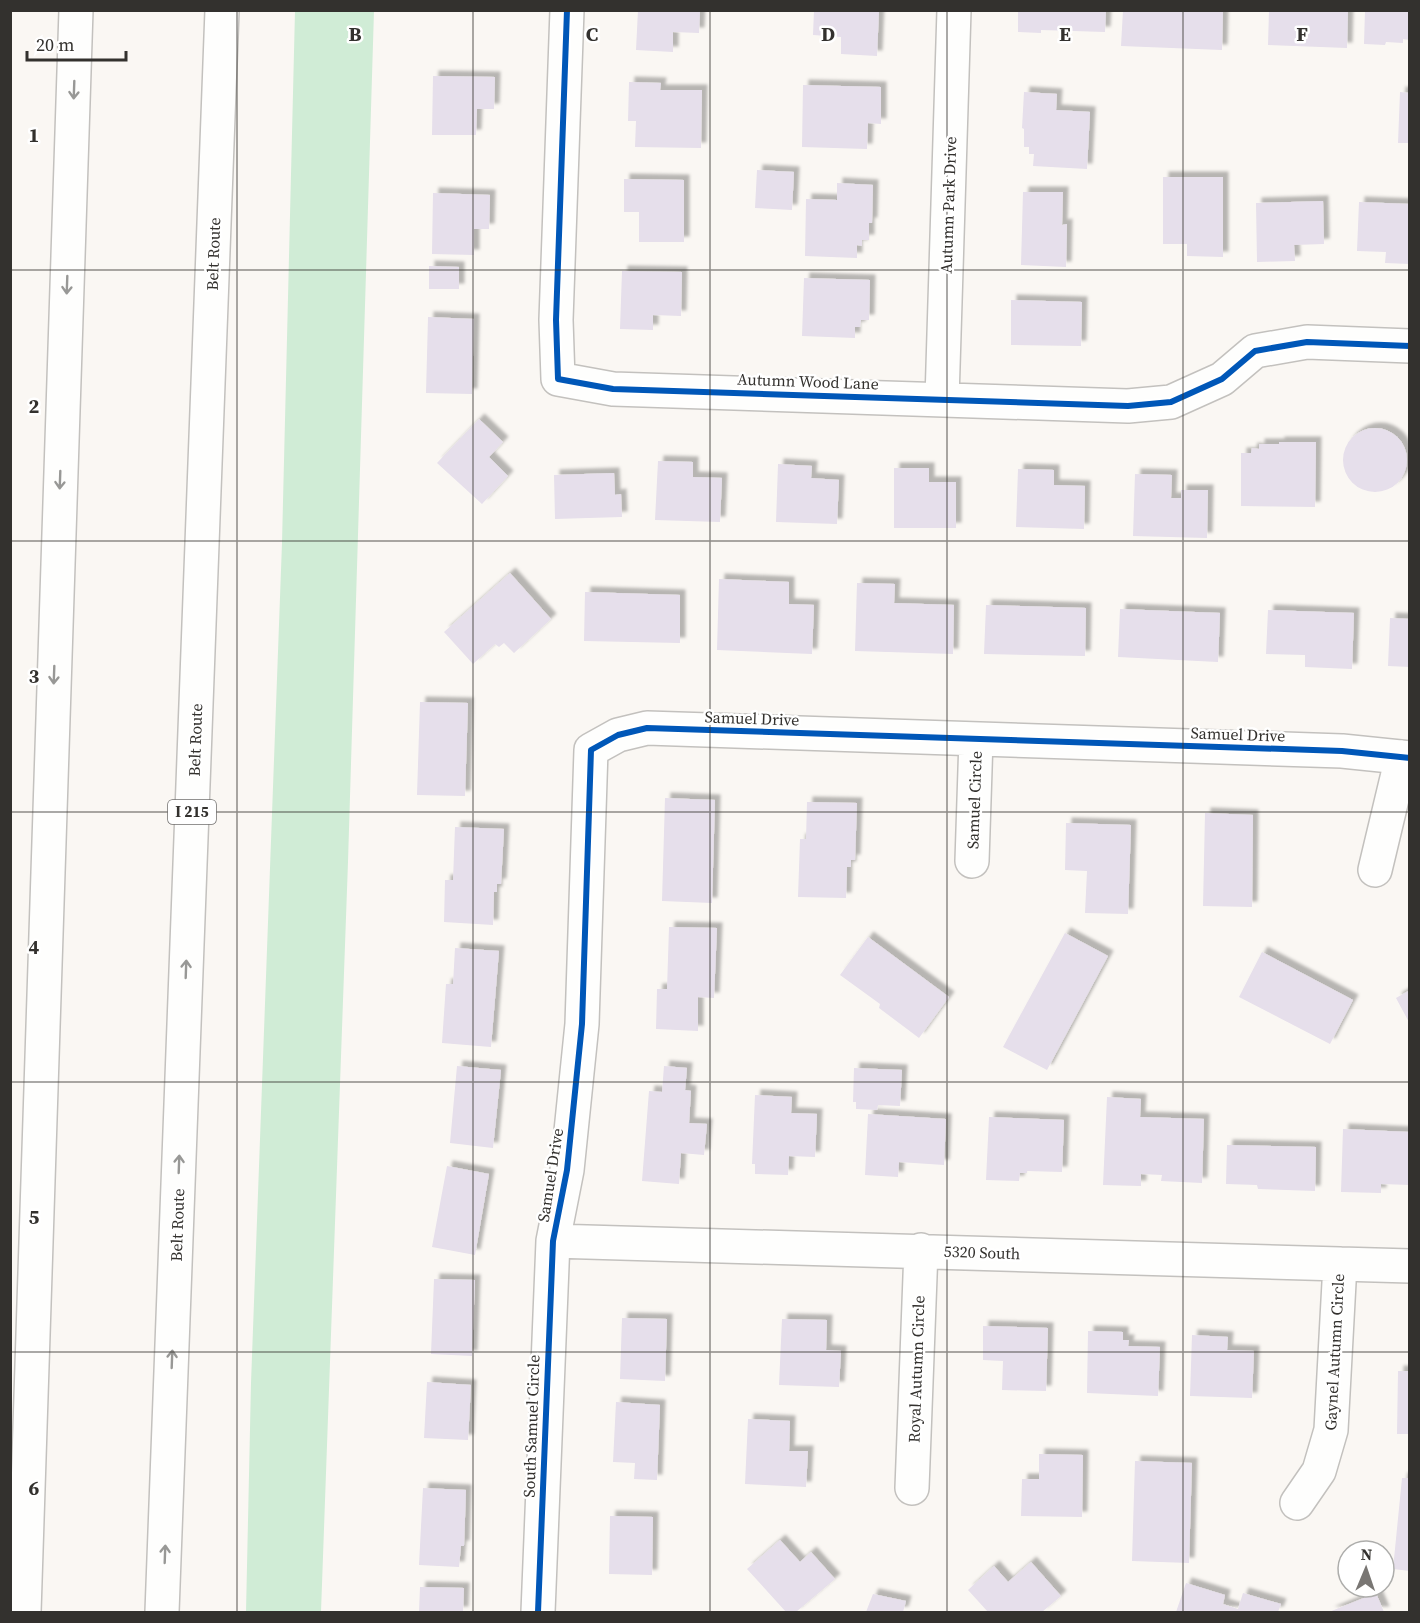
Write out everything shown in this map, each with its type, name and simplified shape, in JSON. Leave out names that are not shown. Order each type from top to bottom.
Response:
[{"type":"main road","points":[[24,1612],[76,10]]},
{"type":"main road","name":"Belt Route","points":[[162,1612],[222,10]]},
{"type":"main road","name":"Autumn Wood Lane","points":[[567,10],[556,320],[558,379],[613,389],[1128,406],[1171,402],[1222,379],[1255,351],[1307,342],[1410,346]]},
{"type":"main road","name":"Autumn Park Drive","points":[[942,399],[954,10]]},
{"type":"main road","name":"Samuel Drive","points":[[554,1241],[567,1170],[582,1024],[591,750],[618,735],[647,728],[1342,751],[1406,758]]},
{"type":"main road","name":"Samuel Circle","points":[[972,861],[976,739]]},
{"type":"main road","points":[[1376,870],[1406,758]]},
{"type":"main road","name":"5320 South","points":[[554,1241],[1410,1266]]},
{"type":"main road","name":"South Samuel Circle","points":[[538,1612],[554,1241]]},
{"type":"main road","name":"Royal Autumn Circle","points":[[912,1488],[921,1250]]},
{"type":"main road","name":"Gaynel Autumn Circle","points":[[1297,1503],[1319,1471],[1331,1430],[1340,1264]]},
{"type":"green space","points":[[295,11],[374,11],[348,862],[321,1612],[246,1612],[251,1383],[282,543]]},
{"type":"building","points":[[638,10],[700,10],[699,33],[673,32],[673,52],[636,50]]},
{"type":"building","points":[[814,10],[879,10],[877,56],[841,54],[841,37],[813,35]]},
{"type":"building","points":[[1018,10],[1106,10],[1105,32],[1041,30],[1041,33],[1018,32]]},
{"type":"building","points":[[1123,10],[1223,10],[1222,50],[1121,46]]},
{"type":"building","points":[[1269,10],[1348,10],[1347,48],[1268,45]]},
{"type":"building","points":[[1365,10],[1410,10],[1410,40],[1403,39],[1403,43],[1386,42],[1385,45],[1364,44]]},
{"type":"building","points":[[433,76],[495,77],[494,109],[477,109],[476,135],[432,135]]},
{"type":"building","points":[[629,82],[661,83],[660,90],[702,90],[701,148],[635,147],[636,121],[628,121]]},
{"type":"building","points":[[803,85],[881,87],[881,124],[868,123],[867,149],[802,147]]},
{"type":"building","points":[[1024,92],[1057,94],[1056,110],[1090,112],[1087,169],[1033,166],[1034,154],[1029,154],[1029,147],[1024,147],[1024,129],[1022,128]]},
{"type":"building","points":[[1400,92],[1410,93],[1410,143],[1398,143]]},
{"type":"building","points":[[757,170],[794,172],[792,210],[755,208]]},
{"type":"building","points":[[1163,177],[1223,177],[1223,257],[1187,256],[1187,244],[1163,244]]},
{"type":"building","points":[[624,179],[684,180],[684,242],[639,242],[639,212],[624,212]]},
{"type":"building","points":[[837,183],[873,185],[869,240],[862,240],[862,246],[857,245],[857,258],[805,256],[806,199],[837,200]]},
{"type":"building","points":[[1023,192],[1063,192],[1062,225],[1067,224],[1066,267],[1021,265]]},
{"type":"building","points":[[433,193],[490,195],[489,229],[474,229],[474,255],[432,254]]},
{"type":"building","points":[[1323,201],[1324,244],[1294,245],[1295,261],[1257,262],[1256,203]]},
{"type":"building","points":[[1359,202],[1410,204],[1410,264],[1385,263],[1386,252],[1357,251]]},
{"type":"building","points":[[429,266],[459,267],[459,289],[429,289]]},
{"type":"building","points":[[622,271],[682,272],[681,316],[653,315],[653,330],[620,329]]},
{"type":"building","points":[[804,278],[870,280],[869,320],[861,320],[860,327],[855,327],[855,338],[802,336]]},
{"type":"building","points":[[1011,300],[1082,302],[1081,346],[1011,345]]},
{"type":"building","points":[[428,317],[474,319],[472,394],[426,393]]},
{"type":"building","points":[[479,419],[503,442],[489,457],[508,476],[482,504],[437,463]]},
{"type":"building","points":[[1369,428],[1381,428],[1398,437],[1405,448],[1407,460],[1405,472],[1398,483],[1381,492],[1369,492],[1357,487],[1348,478],[1343,466],[1343,454],[1348,442],[1357,433]]},
{"type":"building","points":[[1279,442],[1316,442],[1315,507],[1241,506],[1241,453],[1251,453],[1252,448],[1259,449],[1259,444],[1279,444]]},
{"type":"building","points":[[658,461],[693,462],[693,477],[722,478],[720,522],[655,520]]},
{"type":"building","points":[[778,464],[812,466],[811,478],[839,480],[837,524],[776,522]]},
{"type":"building","points":[[894,468],[929,468],[929,482],[956,482],[956,528],[894,528]]},
{"type":"building","points":[[1018,469],[1054,470],[1054,485],[1085,486],[1084,529],[1016,527]]},
{"type":"building","points":[[614,473],[615,495],[621,494],[622,517],[555,519],[554,475]]},
{"type":"building","points":[[1135,474],[1172,475],[1171,498],[1181,498],[1181,490],[1208,490],[1207,538],[1133,536]]},
{"type":"building","points":[[510,573],[551,619],[514,653],[504,643],[499,647],[495,644],[473,664],[444,632]]},
{"type":"building","points":[[719,579],[789,582],[789,604],[814,605],[812,654],[717,650]]},
{"type":"building","points":[[857,583],[895,584],[894,603],[954,605],[953,654],[855,651]]},
{"type":"building","points":[[585,592],[680,595],[680,643],[584,641]]},
{"type":"building","points":[[986,605],[1086,608],[1085,656],[984,654]]},
{"type":"building","points":[[1120,609],[1220,613],[1218,662],[1118,657]]},
{"type":"building","points":[[1268,610],[1354,613],[1352,669],[1305,667],[1305,655],[1266,654]]},
{"type":"building","points":[[1390,618],[1410,619],[1410,667],[1388,666]]},
{"type":"building","points":[[420,702],[468,703],[465,796],[417,795]]},
{"type":"building","points":[[665,798],[715,800],[712,903],[662,901]]},
{"type":"building","points":[[807,802],[857,803],[855,860],[851,860],[851,867],[847,867],[846,898],[798,897],[800,839],[806,839]]},
{"type":"building","points":[[1205,813],[1253,815],[1252,907],[1203,906]]},
{"type":"building","points":[[1066,823],[1131,825],[1128,914],[1085,913],[1087,871],[1065,870]]},
{"type":"building","points":[[455,827],[504,829],[501,884],[497,884],[497,892],[494,892],[493,925],[444,922],[445,880],[453,880]]},
{"type":"building","points":[[669,927],[717,928],[714,998],[698,997],[698,1031],[656,1029],[657,989],[667,989]]},
{"type":"building","points":[[1065,933],[1108,956],[1047,1070],[1003,1047]]},
{"type":"building","points":[[868,937],[949,997],[919,1038],[879,1008],[880,1004],[840,975]]},
{"type":"building","points":[[455,948],[499,951],[491,1047],[442,1043],[446,984],[453,984]]},
{"type":"building","points":[[1262,952],[1353,1000],[1330,1044],[1239,997]]},
{"type":"building","points":[[1410,990],[1410,1024],[1396,998]]},
{"type":"building","points":[[457,1066],[501,1070],[493,1148],[450,1143]]},
{"type":"building","points":[[664,1066],[687,1068],[685,1090],[691,1091],[689,1123],[707,1124],[704,1155],[681,1153],[679,1184],[642,1181],[649,1091],[662,1092]]},
{"type":"building","points":[[854,1068],[902,1070],[900,1106],[878,1105],[877,1110],[856,1109],[856,1102],[853,1102]]},
{"type":"building","points":[[755,1095],[792,1097],[791,1113],[817,1114],[815,1157],[789,1156],[788,1175],[755,1174],[755,1164],[752,1164]]},
{"type":"building","points":[[1107,1097],[1141,1099],[1140,1117],[1204,1119],[1202,1183],[1161,1181],[1162,1175],[1141,1174],[1141,1186],[1103,1185]]},
{"type":"building","points":[[868,1114],[946,1119],[944,1165],[899,1162],[898,1177],[865,1175]]},
{"type":"building","points":[[989,1117],[1064,1120],[1062,1172],[1027,1171],[1027,1173],[1020,1173],[1019,1181],[986,1180]]},
{"type":"building","points":[[1343,1129],[1410,1132],[1410,1185],[1381,1184],[1381,1193],[1341,1192]]},
{"type":"building","points":[[1227,1145],[1316,1147],[1315,1191],[1258,1189],[1257,1185],[1226,1184]]},
{"type":"building","points":[[447,1166],[489,1174],[475,1255],[432,1247]]},
{"type":"building","points":[[434,1279],[475,1280],[472,1356],[431,1354]]},
{"type":"building","points":[[622,1318],[667,1319],[665,1381],[620,1379]]},
{"type":"building","points":[[782,1319],[827,1320],[826,1350],[841,1351],[839,1387],[779,1385]]},
{"type":"building","points":[[983,1326],[1048,1328],[1046,1391],[1002,1390],[1003,1361],[983,1360]]},
{"type":"building","points":[[1088,1331],[1123,1332],[1123,1340],[1129,1340],[1128,1346],[1160,1347],[1158,1396],[1087,1393]]},
{"type":"building","points":[[1192,1335],[1228,1337],[1227,1350],[1254,1351],[1252,1398],[1190,1396]]},
{"type":"building","points":[[1398,1371],[1410,1371],[1410,1434],[1397,1434]]},
{"type":"building","points":[[427,1382],[471,1385],[468,1440],[424,1438]]},
{"type":"building","points":[[616,1402],[660,1405],[657,1480],[634,1479],[635,1463],[613,1462]]},
{"type":"building","points":[[748,1419],[790,1421],[789,1451],[808,1451],[806,1487],[745,1484]]},
{"type":"building","points":[[1039,1454],[1083,1455],[1082,1517],[1021,1516],[1022,1479],[1039,1479]]},
{"type":"building","points":[[1135,1461],[1192,1463],[1189,1563],[1132,1561]]},
{"type":"building","points":[[1402,1478],[1410,1478],[1410,1571],[1396,1569],[1396,1539]]},
{"type":"building","points":[[423,1488],[466,1490],[464,1546],[461,1546],[459,1567],[419,1565]]},
{"type":"building","points":[[610,1516],[653,1517],[652,1575],[609,1574]]},
{"type":"building","points":[[780,1540],[800,1562],[811,1552],[835,1579],[796,1612],[786,1612],[747,1569]]},
{"type":"building","points":[[1031,1562],[1061,1596],[1042,1612],[988,1612],[968,1590],[994,1566],[1008,1582]]},
{"type":"building","points":[[1186,1583],[1225,1595],[1223,1604],[1238,1609],[1243,1593],[1281,1604],[1278,1612],[1176,1612]]},
{"type":"building","points":[[420,1587],[464,1588],[463,1612],[419,1612]]},
{"type":"building","points":[[873,1594],[906,1601],[903,1612],[866,1612]]},
{"type":"building","points":[[1361,1599],[1379,1599],[1384,1612],[1329,1612]]},
{"type":"cycle path","points":[[567,10],[556,320],[558,379],[613,389],[1128,406],[1171,402],[1222,379],[1255,351],[1307,342],[1410,346]]},
{"type":"cycle path","points":[[538,1612],[553,1241],[567,1170],[582,1024],[591,750],[618,735],[647,728],[1342,751],[1410,758]]}]
